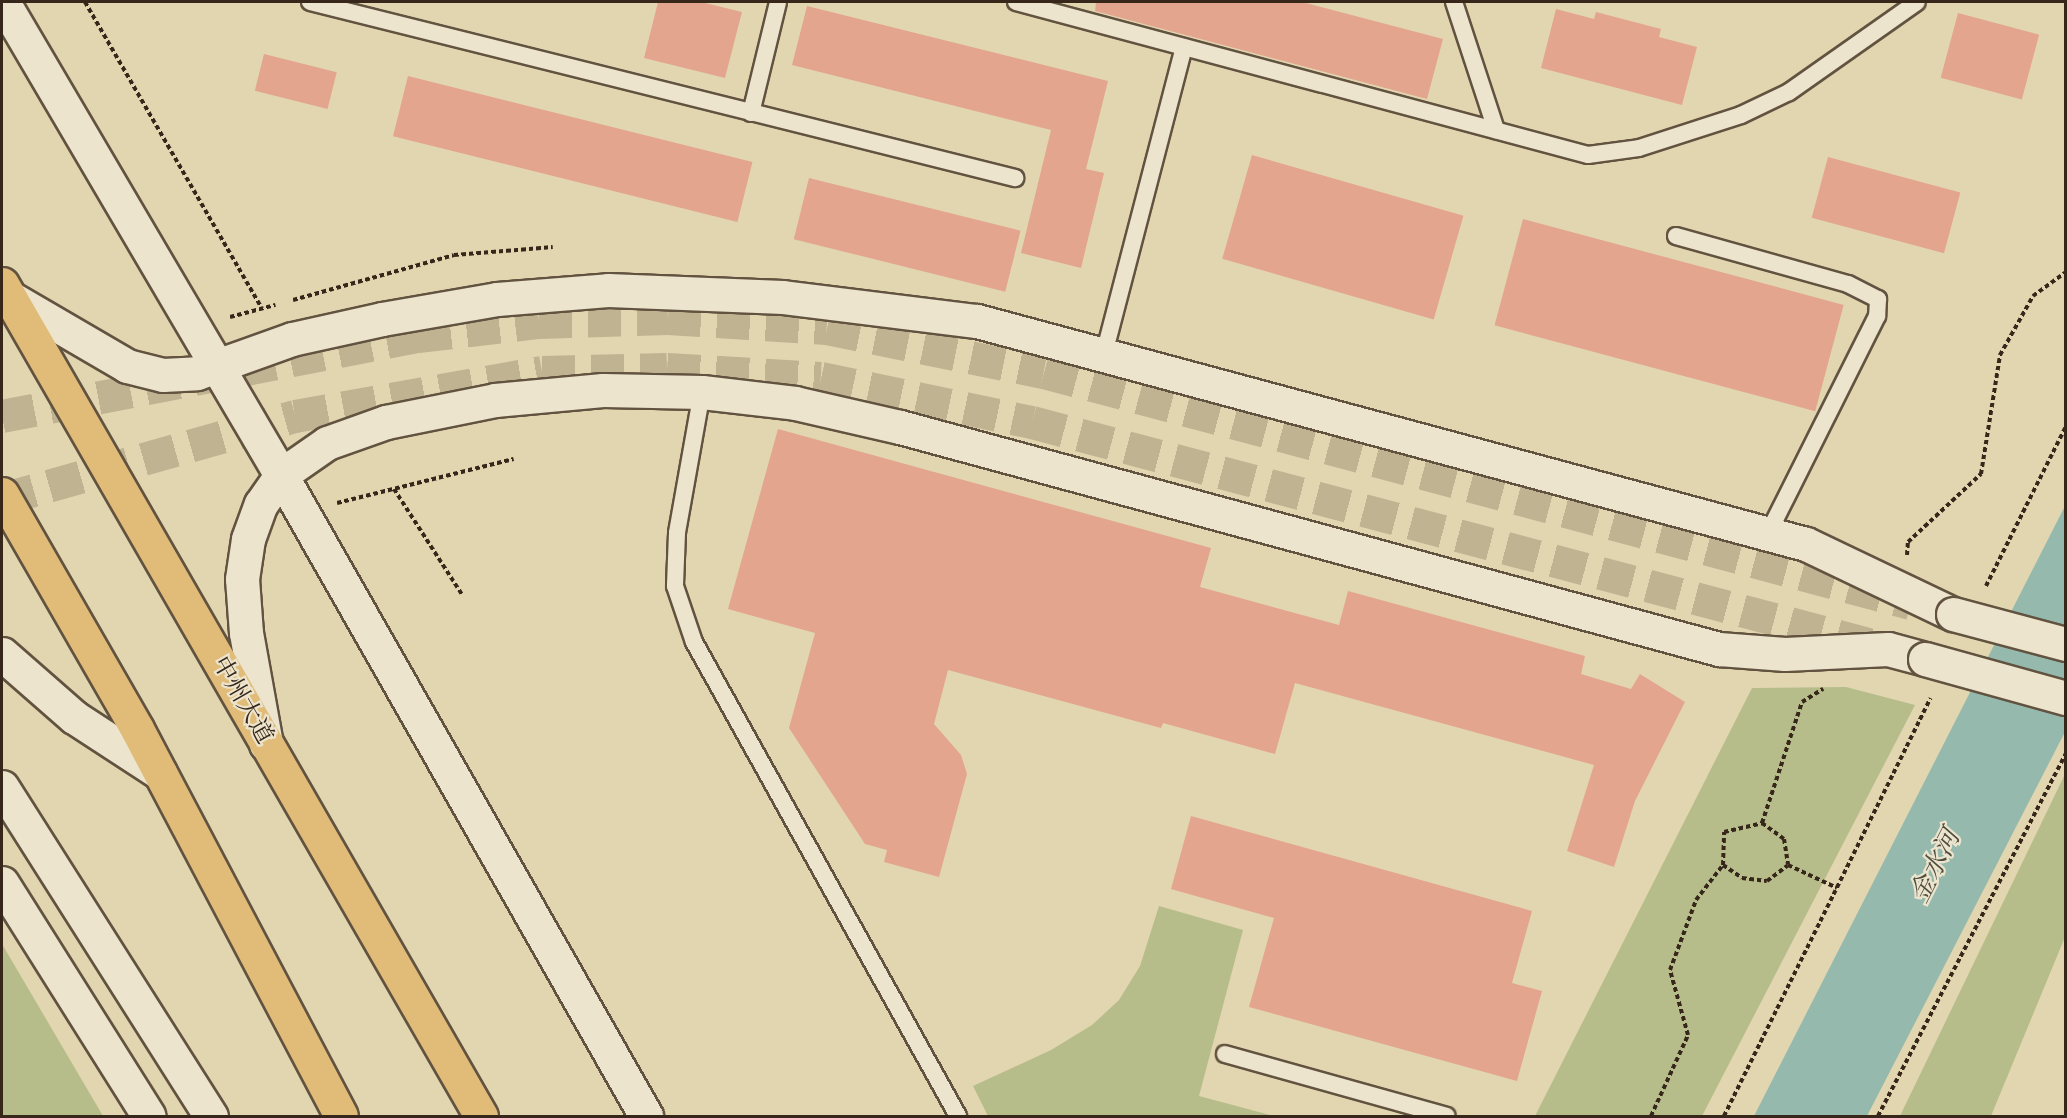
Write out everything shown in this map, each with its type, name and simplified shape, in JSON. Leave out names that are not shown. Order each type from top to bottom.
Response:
[{"type":"highway","name":"中州大道","points":[[5,291],[481,1116]]},
{"type":"highway","points":[[2,494],[160,773],[341,1116]]},
{"type":"street","points":[[3,2],[281,474],[646,1116]]},
{"type":"street","points":[[5,291],[127,366],[163,375],[197,373],[292,339],[382,319],[497,299],[608,290],[783,297],[966,319],[1104,354],[1806,544],[1893,585],[1967,606],[2066,644]]},
{"type":"street","points":[[266,744],[246,633],[242,579],[248,539],[261,504],[281,474],[327,442],[386,422],[484,402],[603,390],[702,392],[795,403],[900,427],[1719,649],[1785,654],[1887,649],[2066,698]]},
{"type":"street","points":[[2,654],[74,717],[160,773]]},
{"type":"street","points":[[2,787],[211,1116]]},
{"type":"street","points":[[2,882],[149,1116]]},
{"type":"lane","points":[[310,2],[1015,178]]},
{"type":"lane","points":[[751,113],[778,2]]},
{"type":"lane","points":[[1016,2],[1588,155],[1685,136],[1789,92],[1917,2]]},
{"type":"lane","points":[[1454,2],[1496,130]]},
{"type":"lane","points":[[1104,354],[1184,47]]},
{"type":"lane","points":[[1676,236],[1848,285],[1878,299],[1877,316],[1768,534]]},
{"type":"lane","points":[[702,392],[677,532],[675,586],[694,642],[958,1116]]},
{"type":"lane","points":[[1225,1054],[1447,1116]]},
{"type":"path","points":[[86,2],[262,308]]},
{"type":"path","points":[[228,318],[454,255],[553,247]]},
{"type":"path","points":[[1893,585],[1907,562],[1908,542],[1981,474],[2000,355],[2033,296],[2066,272]]},
{"type":"path","points":[[1967,606],[2066,426]]},
{"type":"path","points":[[324,506],[514,459]]},
{"type":"path","points":[[394,489],[463,596]]},
{"type":"path","points":[[1762,823],[1802,702],[1830,684]]},
{"type":"path","points":[[1724,1116],[1933,694]]},
{"type":"path","points":[[1878,1116],[2066,754]]},
{"type":"path","points":[[1651,1116],[1688,1035],[1670,970],[1696,900],[1724,865],[1724,832],[1762,823],[1784,839],[1788,865]]},
{"type":"path","points":[[1724,865],[1742,878],[1767,881],[1788,865]]},
{"type":"path","points":[[1788,865],[1837,888]]},
{"type":"green space","points":[[1846,687],[1915,705],[1702,1116],[1535,1116],[1752,688]]},
{"type":"green space","points":[[2065,774],[2065,937],[1991,1116],[1900,1116]]},
{"type":"green space","points":[[1159,906],[1243,930],[1199,1096],[1274,1116],[988,1116],[973,1086],[1051,1050],[1092,1025],[1119,1000],[1140,966]]},
{"type":"green space","points":[[2,944],[103,1116],[2,1116]]},
{"type":"water","name":"金水河","points":[[2065,506],[2065,732],[1867,1116],[1754,1116]]},
{"type":"building","points":[[658,2],[701,2],[742,12],[725,78],[644,58]]},
{"type":"building","points":[[1096,2],[1302,2],[1443,39],[1427,99],[1095,11]]},
{"type":"building","points":[[807,6],[1108,81],[1086,169],[1104,173],[1081,268],[1021,253],[1051,130],[792,65]]},
{"type":"building","points":[[1556,9],[1594,19],[1596,12],[1661,29],[1659,37],[1697,47],[1682,105],[1541,68]]},
{"type":"building","points":[[1958,13],[2039,35],[2022,99],[1941,78]]},
{"type":"building","points":[[264,54],[337,72],[328,109],[255,91]]},
{"type":"building","points":[[408,76],[752,162],[737,222],[393,136]]},
{"type":"building","points":[[1252,155],[1463,216],[1434,319],[1222,259]]},
{"type":"building","points":[[1828,157],[1960,192],[1944,253],[1812,218]]},
{"type":"building","points":[[809,178],[1021,231],[1005,292],[794,239]]},
{"type":"building","points":[[1523,219],[1844,305],[1815,411],[1495,325]]},
{"type":"building","points":[[778,429],[1211,548],[1200,587],[1339,625],[1348,591],[1585,656],[1581,674],[1631,689],[1640,674],[1685,702],[1635,801],[1614,867],[1567,851],[1594,765],[1295,683],[1275,754],[1163,723],[1161,728],[948,670],[934,724],[961,755],[967,774],[939,877],[884,862],[887,850],[865,844],[789,728],[815,633],[728,609]]},
{"type":"building","points":[[1191,816],[1532,911],[1512,983],[1542,991],[1517,1081],[1249,1007],[1274,918],[1171,889]]},
{"type":"tunnel","points":[[2,416],[418,336],[539,322],[668,318],[827,328],[1044,372],[1911,603]]},
{"type":"tunnel","points":[[2,499],[295,416],[542,372],[667,369],[821,378],[1032,422],[1876,646]]}]
